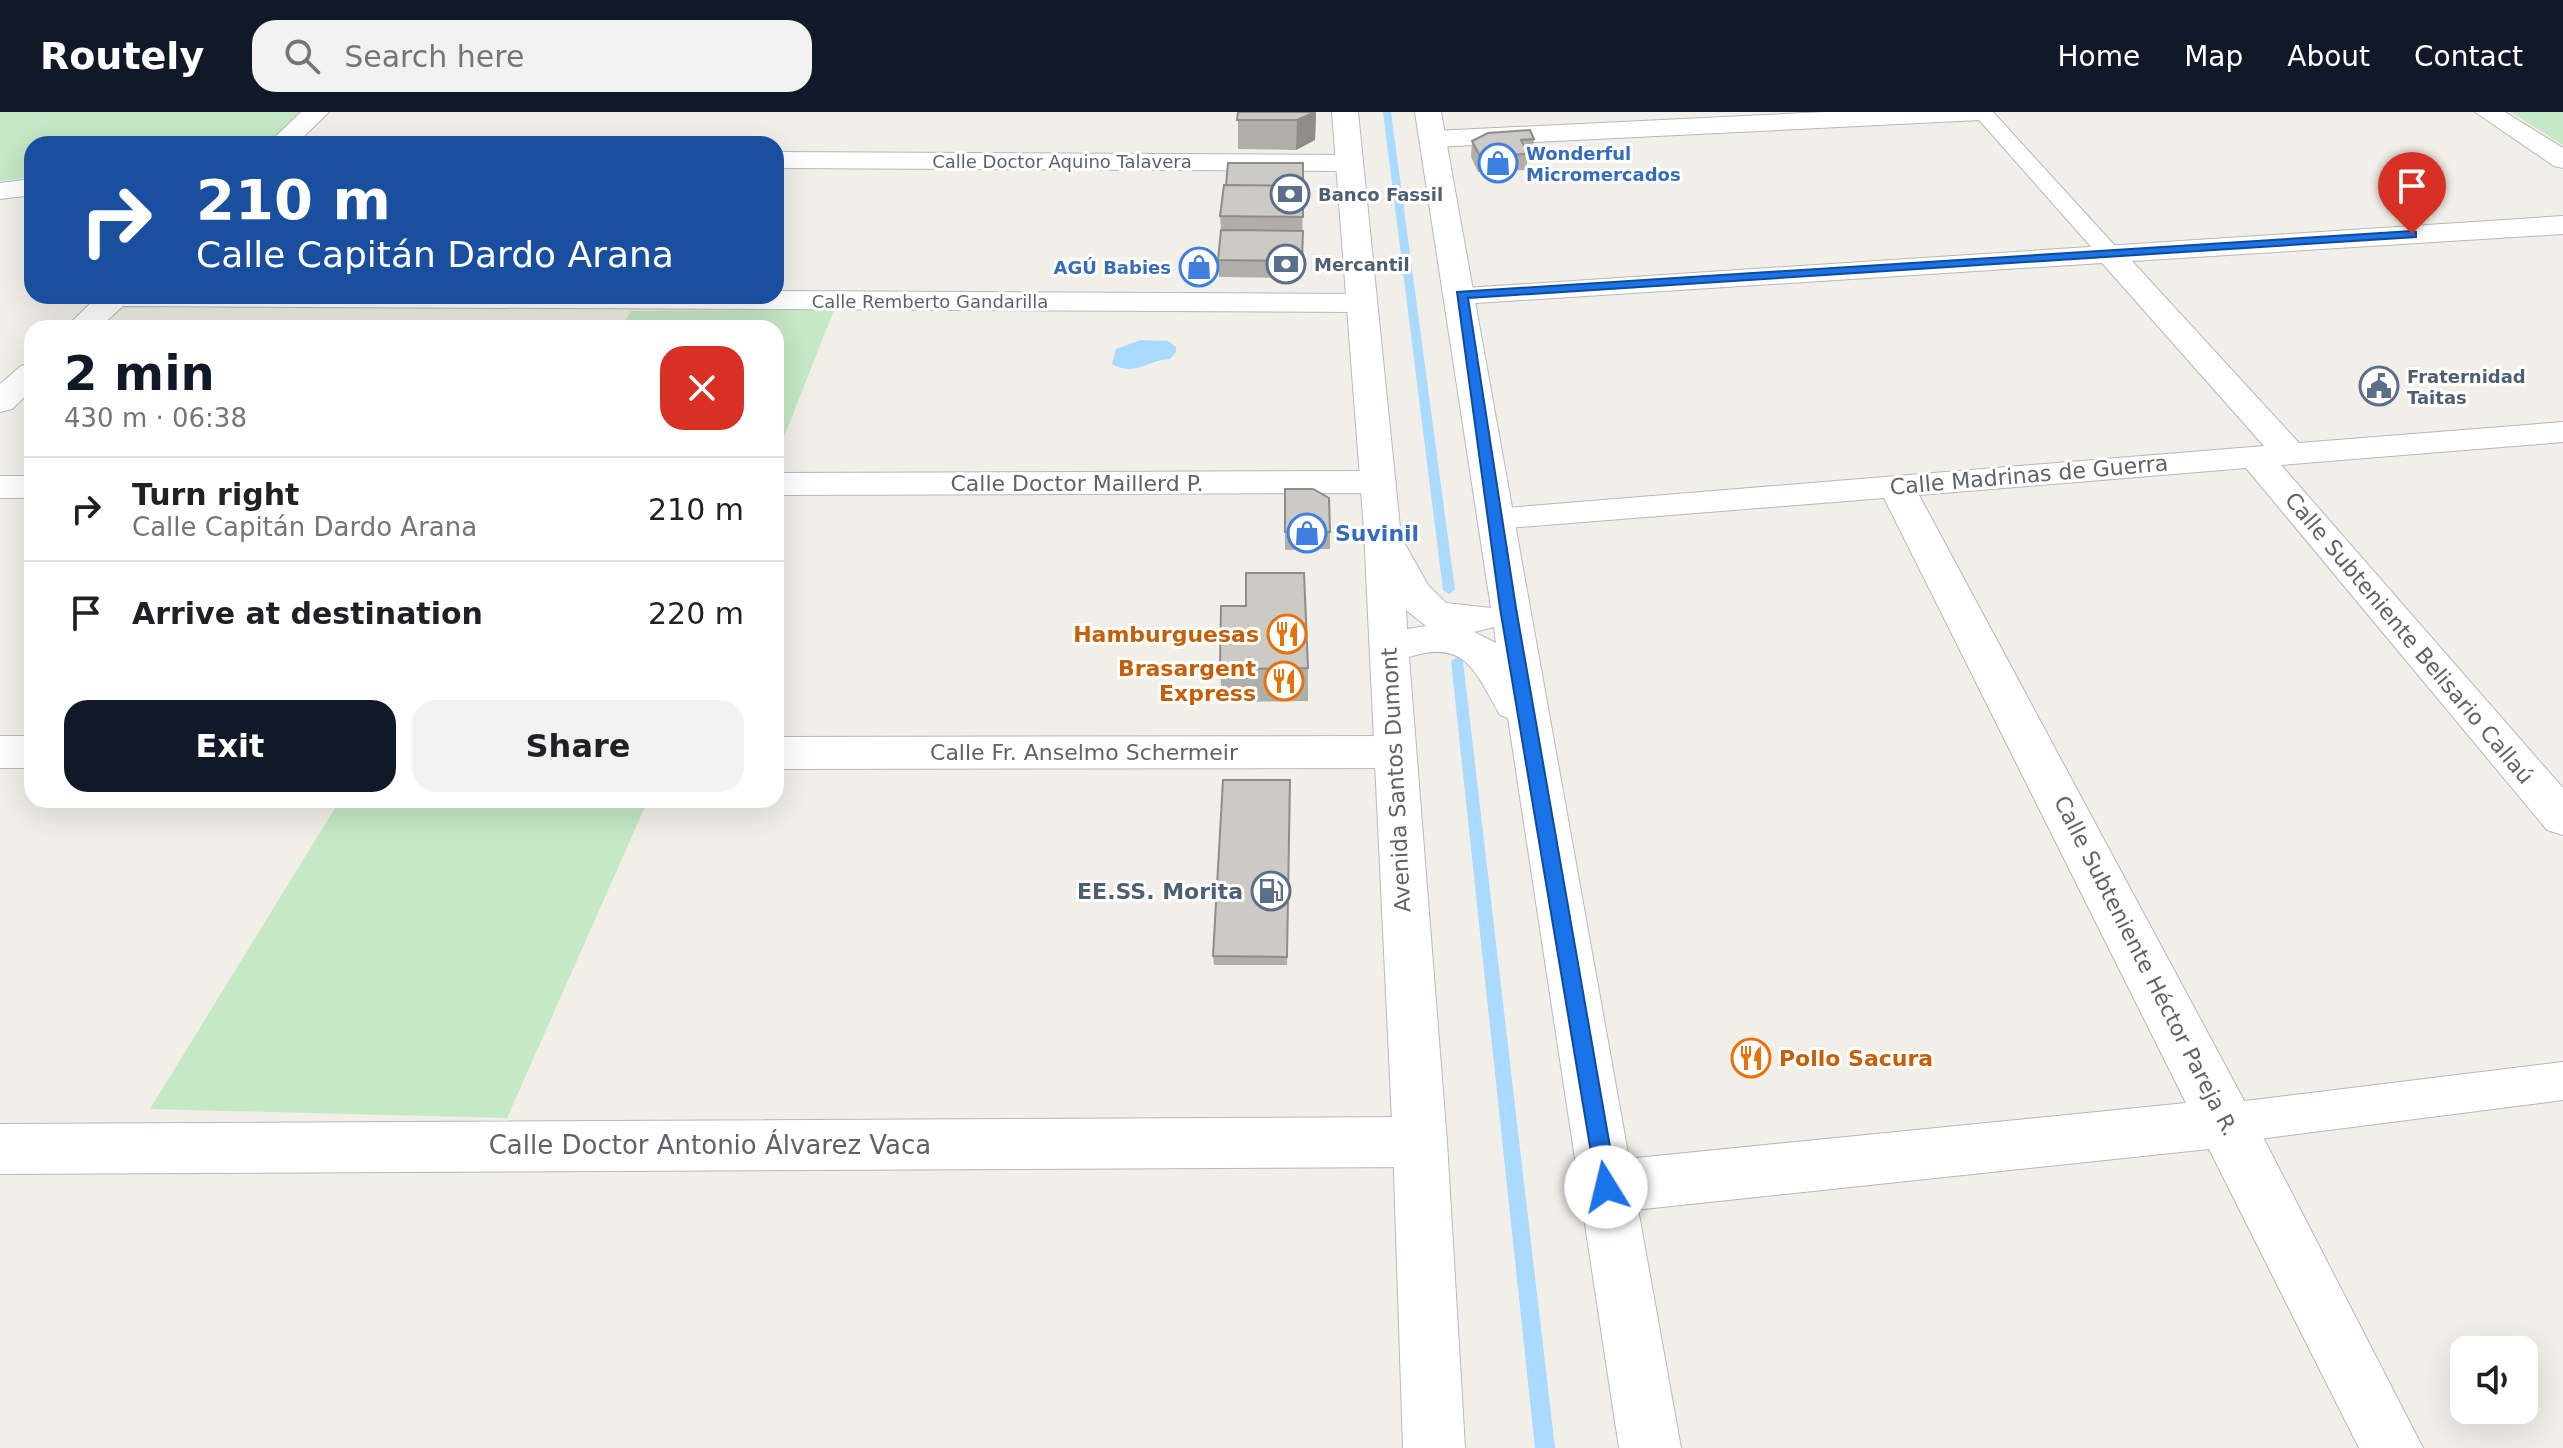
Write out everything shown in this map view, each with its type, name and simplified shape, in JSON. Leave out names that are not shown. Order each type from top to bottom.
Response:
[{"type":"street","points":[[290,136],[316,112]]},
{"type":"street","name":"Avenida Santos Dumont","points":[[1345,112],[1347,163],[1382,530],[1393,752],[1420,1142],[1434,1448]]},
{"type":"street","points":[[1650,1448],[1508,608],[1461,295],[1431,126],[1981,112],[2109,253]]},
{"type":"street","points":[[2488,112],[2563,160]]},
{"type":"street","name":"Calle Doctor Aquino Talavera","points":[[784,160],[1347,163]]},
{"type":"street","points":[[0,191],[24,188]]},
{"type":"street","points":[[1461,295],[2563,225]]},
{"type":"street","name":"Calle Subteniente Belisario Callaú","points":[[2109,253],[2563,818]]},
{"type":"street","name":"Calle Remberto Gandarilla","points":[[784,300],[1360,303]]},
{"type":"street","points":[[90,320],[107,304]]},
{"type":"street","points":[[0,402],[24,380]]},
{"type":"street","name":"Calle Madrinas de Guerra","points":[[1495,518],[2563,432]]},
{"type":"street","name":"Calle Doctor Maillerd P.","points":[[784,484],[1378,482]]},
{"type":"street","name":"Calle Subteniente Héctor Pareja R.","points":[[1896,486],[2228,1123],[2392,1448]]},
{"type":"street","points":[[0,487],[24,487]]},
{"type":"street","points":[[1382,530],[1413,596],[1425,610],[1444,619],[1467,621],[1508,608]]},
{"type":"street","points":[[1389,649],[1415,639],[1440,638],[1470,645],[1488,655],[1504,673],[1533,752]]},
{"type":"street","points":[[0,752],[24,752]]},
{"type":"street","name":"Calle Fr. Anselmo Schermeir","points":[[784,753],[1393,752]]},
{"type":"street","points":[[1606,1187],[2228,1123],[2563,1081]]},
{"type":"street","name":"Calle Doctor Antonio Álvarez Vaca","points":[[0,1149],[1420,1142]]},
{"type":"green space","points":[[0,112],[305,112],[279,136],[24,136],[24,178],[0,181]]},
{"type":"green space","points":[[2511,112],[2563,112],[2563,145]]},
{"type":"green space","points":[[834,310],[784,437],[784,320],[626,320],[631,311]]},
{"type":"green space","points":[[335,808],[644,808],[507,1118],[150,1109]]},
{"type":"water","points":[[1141,340],[1168,341],[1176,347],[1176,352],[1170,359],[1134,368],[1120,368],[1112,364],[1116,349]]},
{"type":"building","points":[[1238,112],[1315,112],[1297,120],[1237,120]]},
{"type":"building","points":[[1530,130],[1534,139],[1521,140],[1528,154],[1480,156],[1472,141],[1488,133]]},
{"type":"building","points":[[1228,163],[1303,163],[1303,186],[1226,185]]},
{"type":"building","points":[[1224,185],[1303,186],[1303,217],[1220,216]]},
{"type":"building","points":[[1221,230],[1303,231],[1302,261],[1218,260]]},
{"type":"building","points":[[1285,489],[1313,489],[1329,498],[1330,532],[1285,532]]},
{"type":"building","points":[[1246,573],[1304,573],[1308,668],[1220,669],[1221,606],[1246,606]]},
{"type":"building","points":[[1223,780],[1290,780],[1287,957],[1213,956]]},
{"type":"waterway","points":[[1387,112],[1449,590]]},
{"type":"waterway","points":[[1457,661],[1545,1448]]},
{"type":"place","name":"Wonderful Micromercados","points":[[1498,163]]},
{"type":"place","name":"Banco Fassil","points":[[1290,194]]},
{"type":"place","name":"Mercantil","points":[[1286,264]]},
{"type":"place","name":"AGÚ Babies","points":[[1199,267]]},
{"type":"place","name":"Fraternidad Taitas","points":[[2379,386]]},
{"type":"place","name":"Suvinil","points":[[1307,533]]},
{"type":"place","name":"Hamburguesas","points":[[1287,634]]},
{"type":"place","name":"Brasargent Express","points":[[1284,681]]},
{"type":"place","name":"EE.SS. Morita","points":[[1271,891]]},
{"type":"place","name":"Pollo Sacura","points":[[1751,1058]]},
{"type":"route","points":[[1606,1187],[1508,608],[1461,295],[2412,234]]}]
